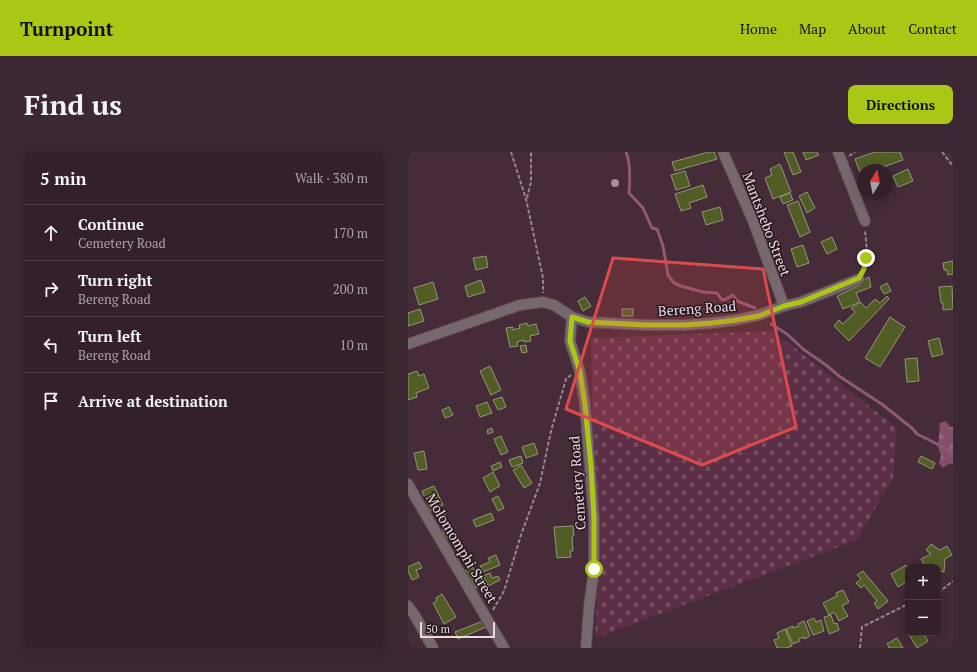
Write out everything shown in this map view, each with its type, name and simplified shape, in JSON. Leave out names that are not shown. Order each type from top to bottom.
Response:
[{"type":"street","name":"Mantshebo Street","points":[[723,152],[753,221],[784,306]]},
{"type":"street","points":[[838,152],[865,221]]},
{"type":"street","name":"Bereng Road","points":[[543,302],[554,306],[572,317],[588,322],[645,325],[712,323],[759,316],[784,306],[801,302],[859,278]]},
{"type":"street","points":[[408,344],[520,305],[543,302]]},
{"type":"street","name":"Cemetery Road","points":[[572,317],[570,341],[580,372],[585,405],[594,518],[594,569],[586,648]]},
{"type":"street","name":"Molomomphi Street","points":[[408,484],[504,648]]},
{"type":"street","points":[[408,606],[433,648]]},
{"type":"path","points":[[511,152],[526,199],[544,278],[543,302]]},
{"type":"path","points":[[526,199],[531,182],[531,152]]},
{"type":"path","points":[[942,152],[953,166]]},
{"type":"path","points":[[859,278],[864,269],[866,258],[865,221]]},
{"type":"path","points":[[488,620],[504,590],[521,535],[540,483],[551,430],[566,379],[572,374],[580,372]]},
{"type":"path","points":[[941,591],[953,581]]},
{"type":"path","points":[[860,648],[862,627],[905,606]]},
{"type":"highlighted area","points":[[613,258],[763,269],[796,427],[702,465],[566,409]]},
{"type":"green space","points":[[773,331],[897,428],[893,478],[857,540],[595,638],[598,585],[598,523],[593,465],[591,338]]},
{"type":"green space","points":[[946,421],[950,427],[953,427],[953,465],[950,463],[943,468],[939,463],[941,455],[938,447],[940,423]]},
{"type":"building","points":[[714,152],[717,159],[675,171],[672,162]]},
{"type":"building","points":[[784,152],[793,152],[801,172],[793,175]]},
{"type":"building","points":[[803,152],[817,152],[819,155],[806,160]]},
{"type":"building","points":[[875,152],[900,152],[903,160],[891,164],[857,164],[855,159]]},
{"type":"building","points":[[780,164],[791,192],[773,199],[765,178],[772,175],[770,169]]},
{"type":"building","points":[[908,169],[913,181],[898,187],[893,176]]},
{"type":"building","points":[[685,171],[690,186],[676,190],[671,175]]},
{"type":"building","points":[[703,185],[707,197],[689,203],[691,208],[681,211],[675,194]]},
{"type":"building","points":[[807,192],[815,208],[807,213],[799,196]]},
{"type":"building","points":[[790,193],[793,200],[783,204],[780,197]]},
{"type":"building","points":[[798,201],[810,232],[800,237],[787,205]]},
{"type":"building","points":[[720,207],[723,220],[706,225],[702,212]]},
{"type":"building","points":[[832,237],[837,249],[827,254],[821,242]]},
{"type":"building","points":[[803,245],[809,263],[797,267],[791,249]]},
{"type":"building","points":[[486,256],[488,267],[476,270],[473,258]]},
{"type":"building","points":[[953,261],[953,274],[948,275],[947,270],[944,270],[943,263]]},
{"type":"building","points":[[869,277],[871,287],[856,293],[860,302],[843,309],[837,296],[860,285],[859,283]]},
{"type":"building","points":[[481,280],[485,292],[468,297],[465,286]]},
{"type":"building","points":[[433,282],[438,299],[419,305],[414,288]]},
{"type":"building","points":[[887,283],[891,291],[884,294],[880,287]]},
{"type":"building","points":[[952,286],[953,309],[943,310],[939,287]]},
{"type":"building","points":[[887,296],[889,299],[849,341],[834,326],[839,320],[843,324],[855,312],[851,308],[860,302],[866,308],[875,299],[880,303]]},
{"type":"building","points":[[585,297],[591,306],[583,311],[578,301]]},
{"type":"building","points":[[420,309],[424,321],[408,326],[408,313]]},
{"type":"building","points":[[622,309],[633,309],[633,316],[622,316]]},
{"type":"building","points":[[890,317],[905,327],[880,367],[865,358]]},
{"type":"building","points":[[527,323],[528,326],[536,324],[539,334],[530,336],[531,341],[524,342],[524,340],[517,342],[518,346],[510,347],[506,328],[513,327],[513,330],[520,328],[519,325]]},
{"type":"building","points":[[939,338],[943,354],[932,357],[928,341]]},
{"type":"building","points":[[526,345],[527,352],[522,353],[520,346]]},
{"type":"building","points":[[917,358],[919,381],[907,382],[905,359]]},
{"type":"building","points":[[490,366],[501,390],[491,395],[480,371]]},
{"type":"building","points":[[417,371],[419,376],[424,374],[429,388],[416,393],[417,397],[408,400],[408,374]]},
{"type":"building","points":[[502,397],[506,407],[498,410],[493,400]]},
{"type":"building","points":[[487,402],[492,413],[480,417],[476,406]]},
{"type":"building","points":[[449,407],[453,415],[445,418],[442,410]]},
{"type":"building","points":[[492,428],[493,432],[488,434],[487,430]]},
{"type":"building","points":[[501,436],[508,452],[501,455],[494,439]]},
{"type":"building","points":[[534,443],[538,454],[526,458],[522,447]]},
{"type":"building","points":[[424,451],[427,469],[418,470],[414,453]]},
{"type":"building","points":[[521,456],[523,463],[512,467],[509,460]]},
{"type":"building","points":[[921,456],[935,463],[932,469],[918,462]]},
{"type":"building","points":[[500,462],[502,467],[493,471],[491,466]]},
{"type":"building","points":[[521,465],[532,483],[524,488],[513,470]]},
{"type":"building","points":[[493,472],[500,486],[490,492],[483,478]]},
{"type":"building","points":[[434,486],[443,505],[431,511],[422,491]]},
{"type":"building","points":[[498,496],[504,508],[498,511],[492,499]]},
{"type":"building","points":[[491,513],[494,520],[476,527],[473,520]]},
{"type":"building","points":[[445,514],[451,536],[445,538],[439,516]]},
{"type":"building","points":[[573,526],[574,536],[572,536],[573,551],[570,551],[571,557],[557,558],[554,527]]},
{"type":"building","points":[[931,544],[940,550],[947,546],[952,555],[945,559],[944,572],[941,572],[941,564],[924,564],[921,559],[931,554],[926,550]]},
{"type":"building","points":[[496,555],[500,565],[483,572],[480,566],[490,562],[488,558]]},
{"type":"building","points":[[419,562],[422,568],[416,570],[419,577],[412,580],[408,567]]},
{"type":"building","points":[[472,566],[483,584],[476,588],[465,571]]},
{"type":"building","points":[[905,566],[905,583],[898,587],[891,574]]},
{"type":"building","points":[[863,571],[888,601],[878,609],[874,603],[877,601],[864,585],[861,588],[856,583],[861,579],[857,575]]},
{"type":"building","points":[[490,573],[492,578],[498,576],[500,580],[488,586],[483,576]]},
{"type":"building","points":[[843,590],[849,602],[842,606],[848,616],[839,621],[834,612],[829,615],[823,603],[837,596],[836,593]]},
{"type":"building","points":[[442,594],[456,617],[444,624],[433,603],[437,601],[436,598]]},
{"type":"building","points":[[831,615],[834,624],[837,623],[839,630],[829,634],[824,617]]},
{"type":"building","points":[[814,618],[816,622],[821,620],[824,631],[813,635],[807,621]]},
{"type":"building","points":[[483,621],[486,627],[458,639],[455,632]]},
{"type":"building","points":[[804,621],[810,636],[804,639],[804,637],[799,639],[800,641],[793,644],[786,629],[793,626],[793,628],[799,626],[798,624]]},
{"type":"building","points":[[785,629],[792,646],[777,648],[774,640],[779,638],[777,633]]},
{"type":"building","points":[[910,636],[925,636],[928,641],[917,648]]},
{"type":"building","points":[[897,638],[903,648],[888,648],[889,647],[887,644]]},
{"type":"waterway","points":[[626,152],[628,156],[630,177],[629,193],[643,208],[652,228],[657,229],[663,246],[668,275],[674,283],[703,292],[717,293],[722,300],[733,295],[737,301],[755,308]]},
{"type":"waterway","points":[[771,324],[787,334],[803,349],[839,376],[883,405],[913,429],[917,434],[949,450],[953,455]]},
{"type":"route","points":[[594,569],[594,518],[591,466],[580,372],[570,341],[572,317],[588,322],[645,325],[685,325],[712,323],[759,316],[784,306],[801,302],[859,278],[864,269],[866,258]]}]
